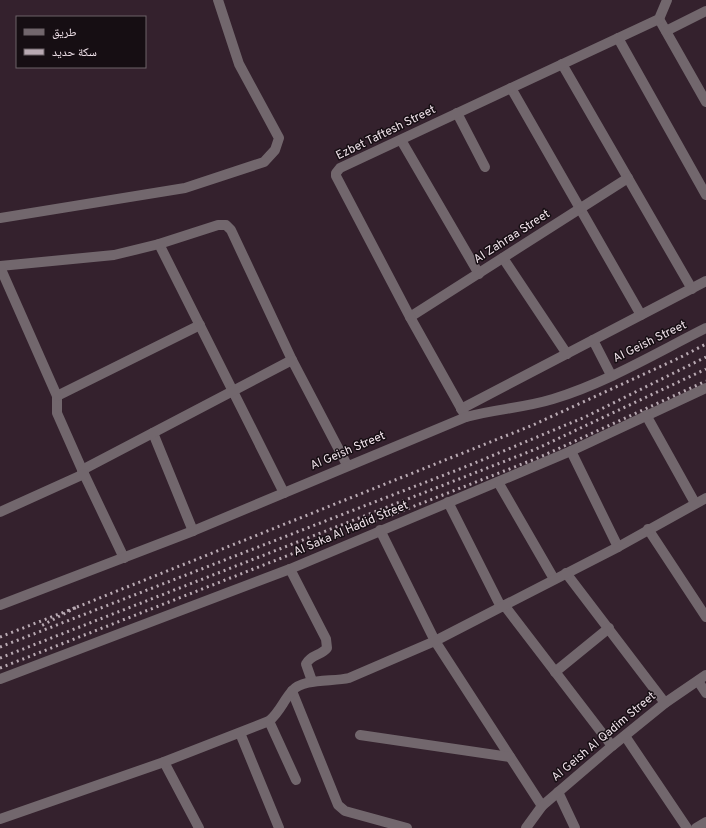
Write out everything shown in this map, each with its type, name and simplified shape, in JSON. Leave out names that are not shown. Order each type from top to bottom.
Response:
[{"type":"street","points":[[0,218],[185,188],[264,162],[275,150],[279,138],[239,64],[218,0]]},
{"type":"street","points":[[667,0],[659,19],[706,102]]},
{"type":"street","points":[[666,31],[706,11]]},
{"type":"street","name":"Ezbet Taftesh Street","points":[[464,413],[410,317],[335,175],[340,168],[659,19]]},
{"type":"street","points":[[618,38],[706,195]]},
{"type":"street","points":[[562,64],[692,289]]},
{"type":"street","points":[[511,88],[641,315]]},
{"type":"street","points":[[457,113],[485,167]]},
{"type":"street","points":[[400,140],[478,274]]},
{"type":"street","name":"Al Zahraa Street","points":[[410,317],[628,178]]},
{"type":"street","points":[[124,558],[57,413],[57,396],[0,266],[114,255],[159,244],[222,224],[228,227],[292,360],[347,465]]},
{"type":"street","points":[[159,244],[284,493]]},
{"type":"street","points":[[503,258],[567,354]]},
{"type":"street","points":[[464,413],[592,340],[706,282]]},
{"type":"street","points":[[57,396],[200,324]]},
{"type":"street","name":"Al Geish Street","points":[[0,605],[193,531],[284,493],[464,413],[532,405],[553,399],[611,375],[706,328]]},
{"type":"street","points":[[592,340],[611,375]]},
{"type":"street","points":[[0,512],[83,472],[153,433],[292,360]]},
{"type":"street","name":"Al Saka Al Hadid Street","points":[[0,679],[290,569],[571,451],[706,388]]},
{"type":"street","points":[[646,415],[695,503]]},
{"type":"street","points":[[153,433],[193,531]]},
{"type":"street","points":[[571,451],[618,547]]},
{"type":"street","points":[[498,482],[554,579]]},
{"type":"street","points":[[0,819],[164,762],[269,721],[277,714],[297,686],[312,681],[334,681],[349,678],[435,641],[618,547],[706,498]]},
{"type":"street","points":[[448,502],[502,606],[612,746]]},
{"type":"street","points":[[648,529],[706,617]]},
{"type":"street","points":[[380,530],[435,641],[542,806]]},
{"type":"street","points":[[290,569],[327,644],[324,652],[308,659],[307,670],[312,681]]},
{"type":"street","points":[[566,573],[665,703]]},
{"type":"street","points":[[555,672],[609,628]]},
{"type":"street","points":[[702,678],[706,693]]},
{"type":"street","name":"Al Geish Al Qadim Street","points":[[526,828],[542,806],[558,792],[665,703],[702,678]]},
{"type":"street","points":[[292,691],[338,805],[345,811],[407,828]]},
{"type":"street","points":[[269,721],[296,780]]},
{"type":"street","points":[[240,733],[279,828]]},
{"type":"street","points":[[360,735],[510,756]]},
{"type":"street","points":[[625,736],[687,828]]},
{"type":"street","points":[[164,762],[199,828]]},
{"type":"street","points":[[558,792],[575,828]]},
{"type":"street","points":[[696,828],[706,822]]},
{"type":"railway","points":[[77,607],[533,425],[679,358],[706,344]]},
{"type":"railway","points":[[0,647],[470,465],[585,417],[706,357]]},
{"type":"railway","points":[[0,658],[536,449],[706,369]]},
{"type":"railway","points":[[0,668],[540,457],[706,381]]},
{"type":"railway","points":[[0,637],[77,607],[39,627]]}]
